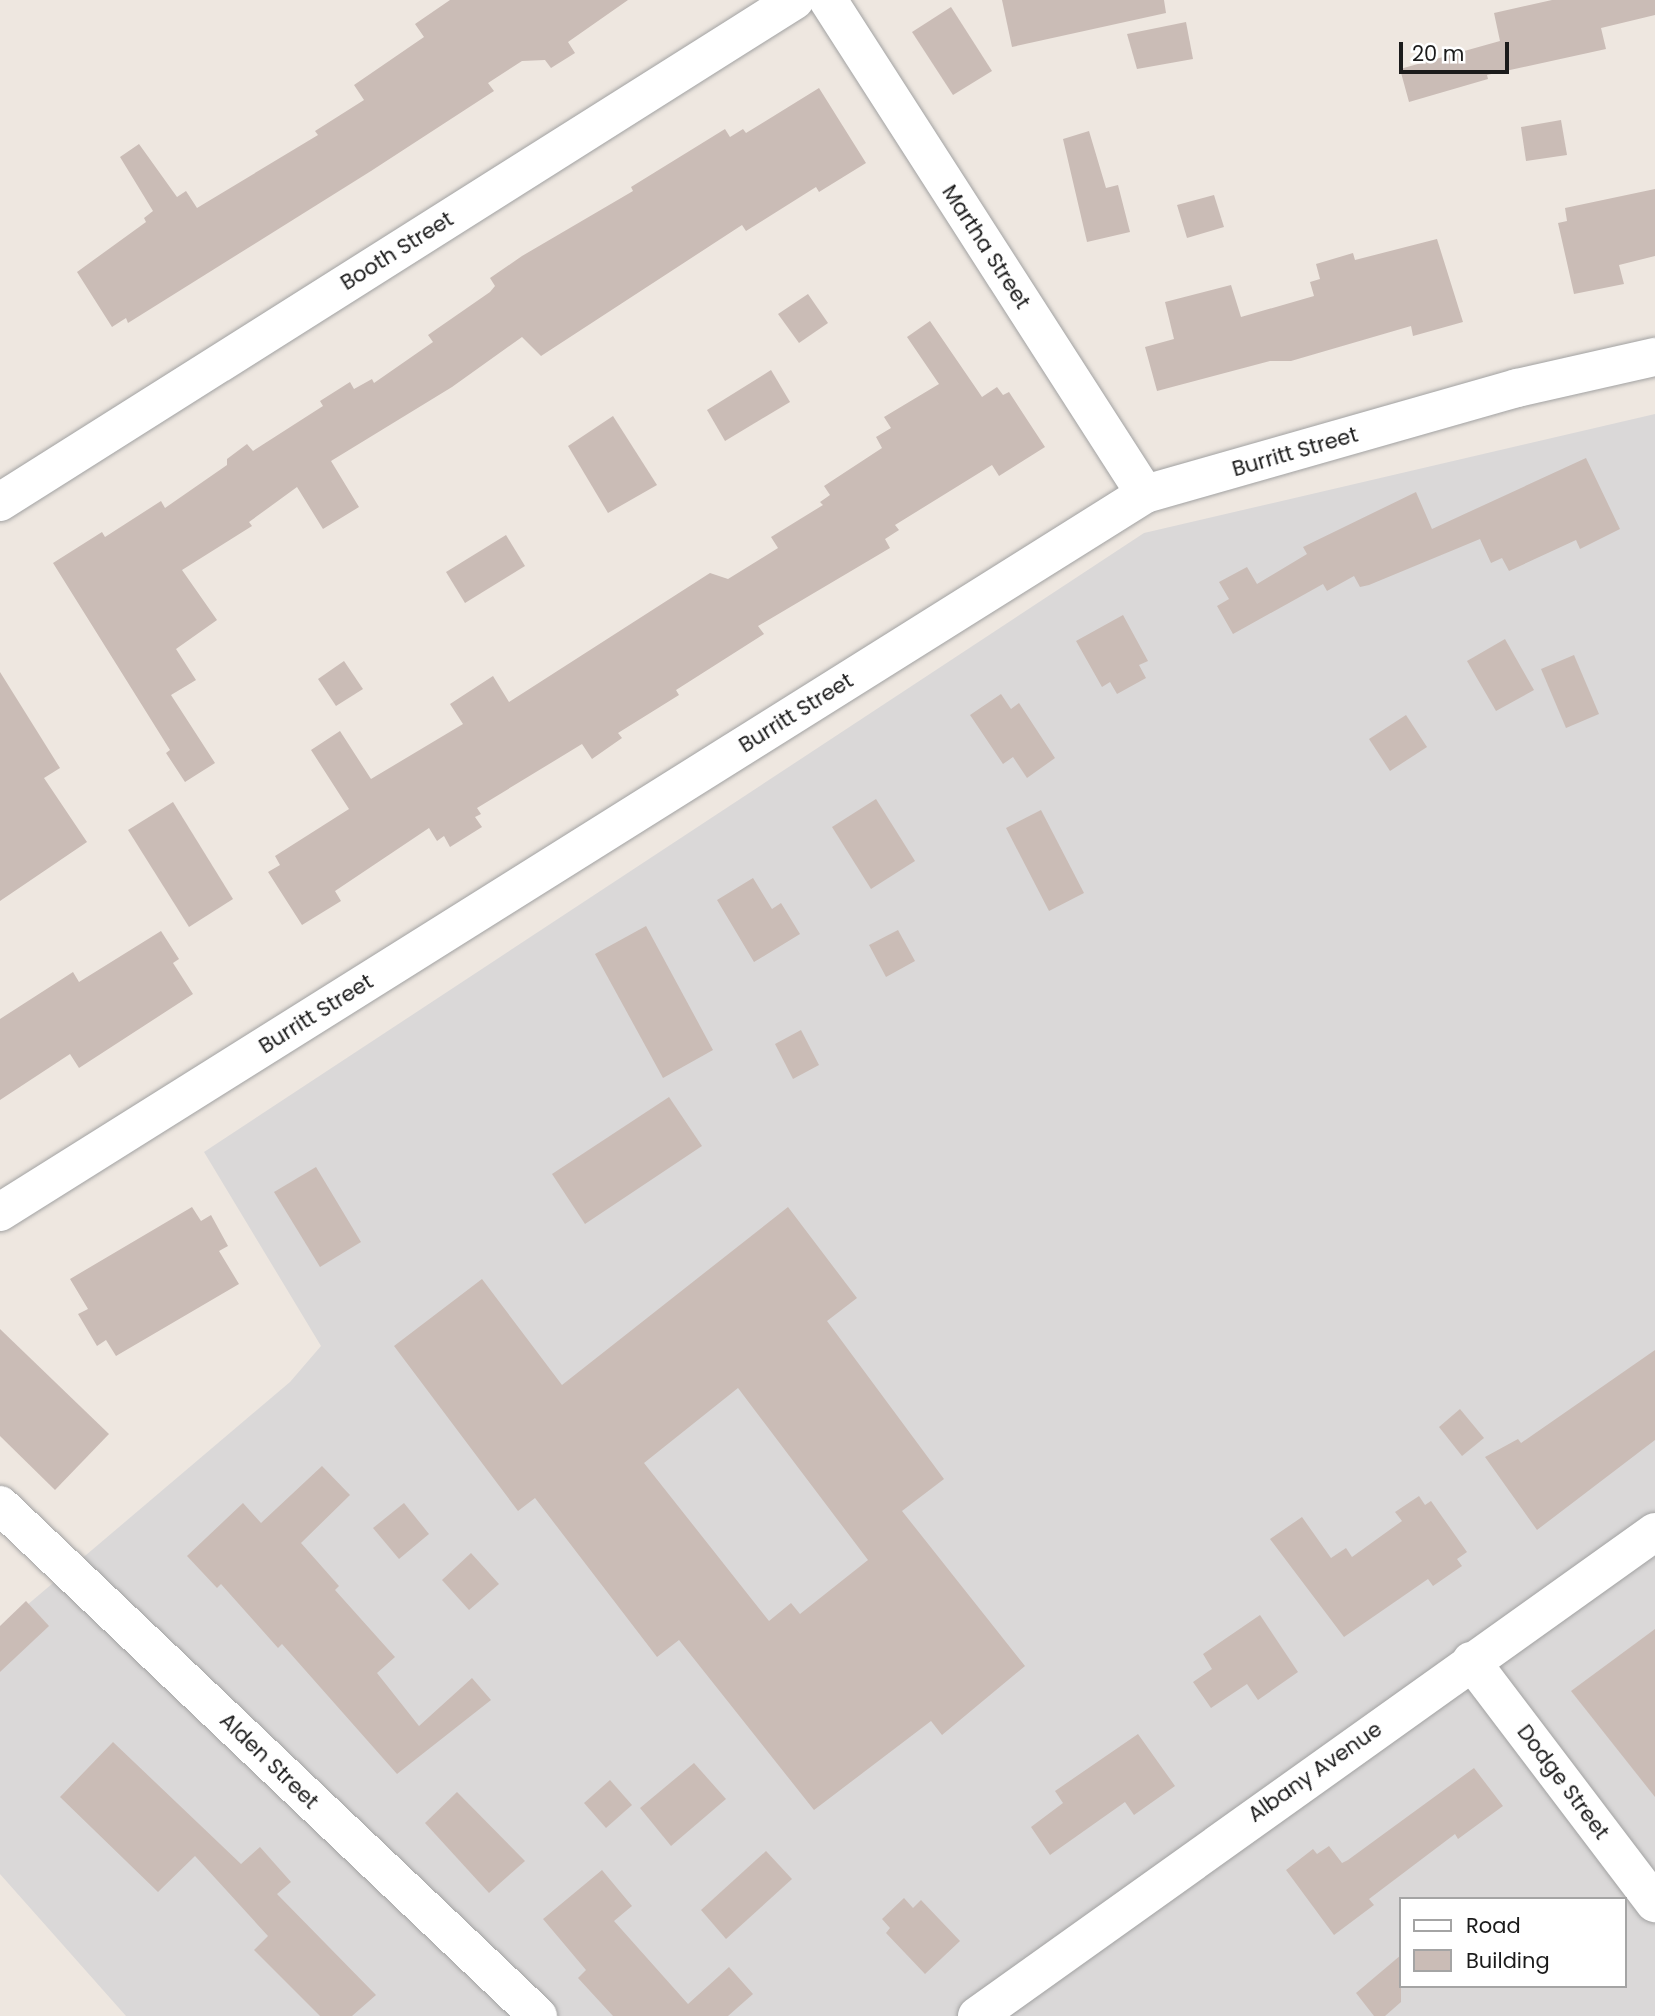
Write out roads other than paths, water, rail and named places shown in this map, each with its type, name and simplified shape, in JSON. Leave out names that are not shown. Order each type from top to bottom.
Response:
[{"type":"street","name":"Booth Street","points":[[0,502],[795,0]]},
{"type":"street","name":"Martha Street","points":[[828,0],[1145,495]]},
{"type":"street","name":"Burritt Street","points":[[0,1212],[1145,495],[1517,388],[1655,357]]},
{"type":"street","name":"Alden Street","points":[[0,1506],[538,2016]]},
{"type":"street","name":"Albany Avenue","points":[[977,2016],[1655,1532]]},
{"type":"street","name":"Dodge Street","points":[[1471,1661],[1655,1903]]}]
